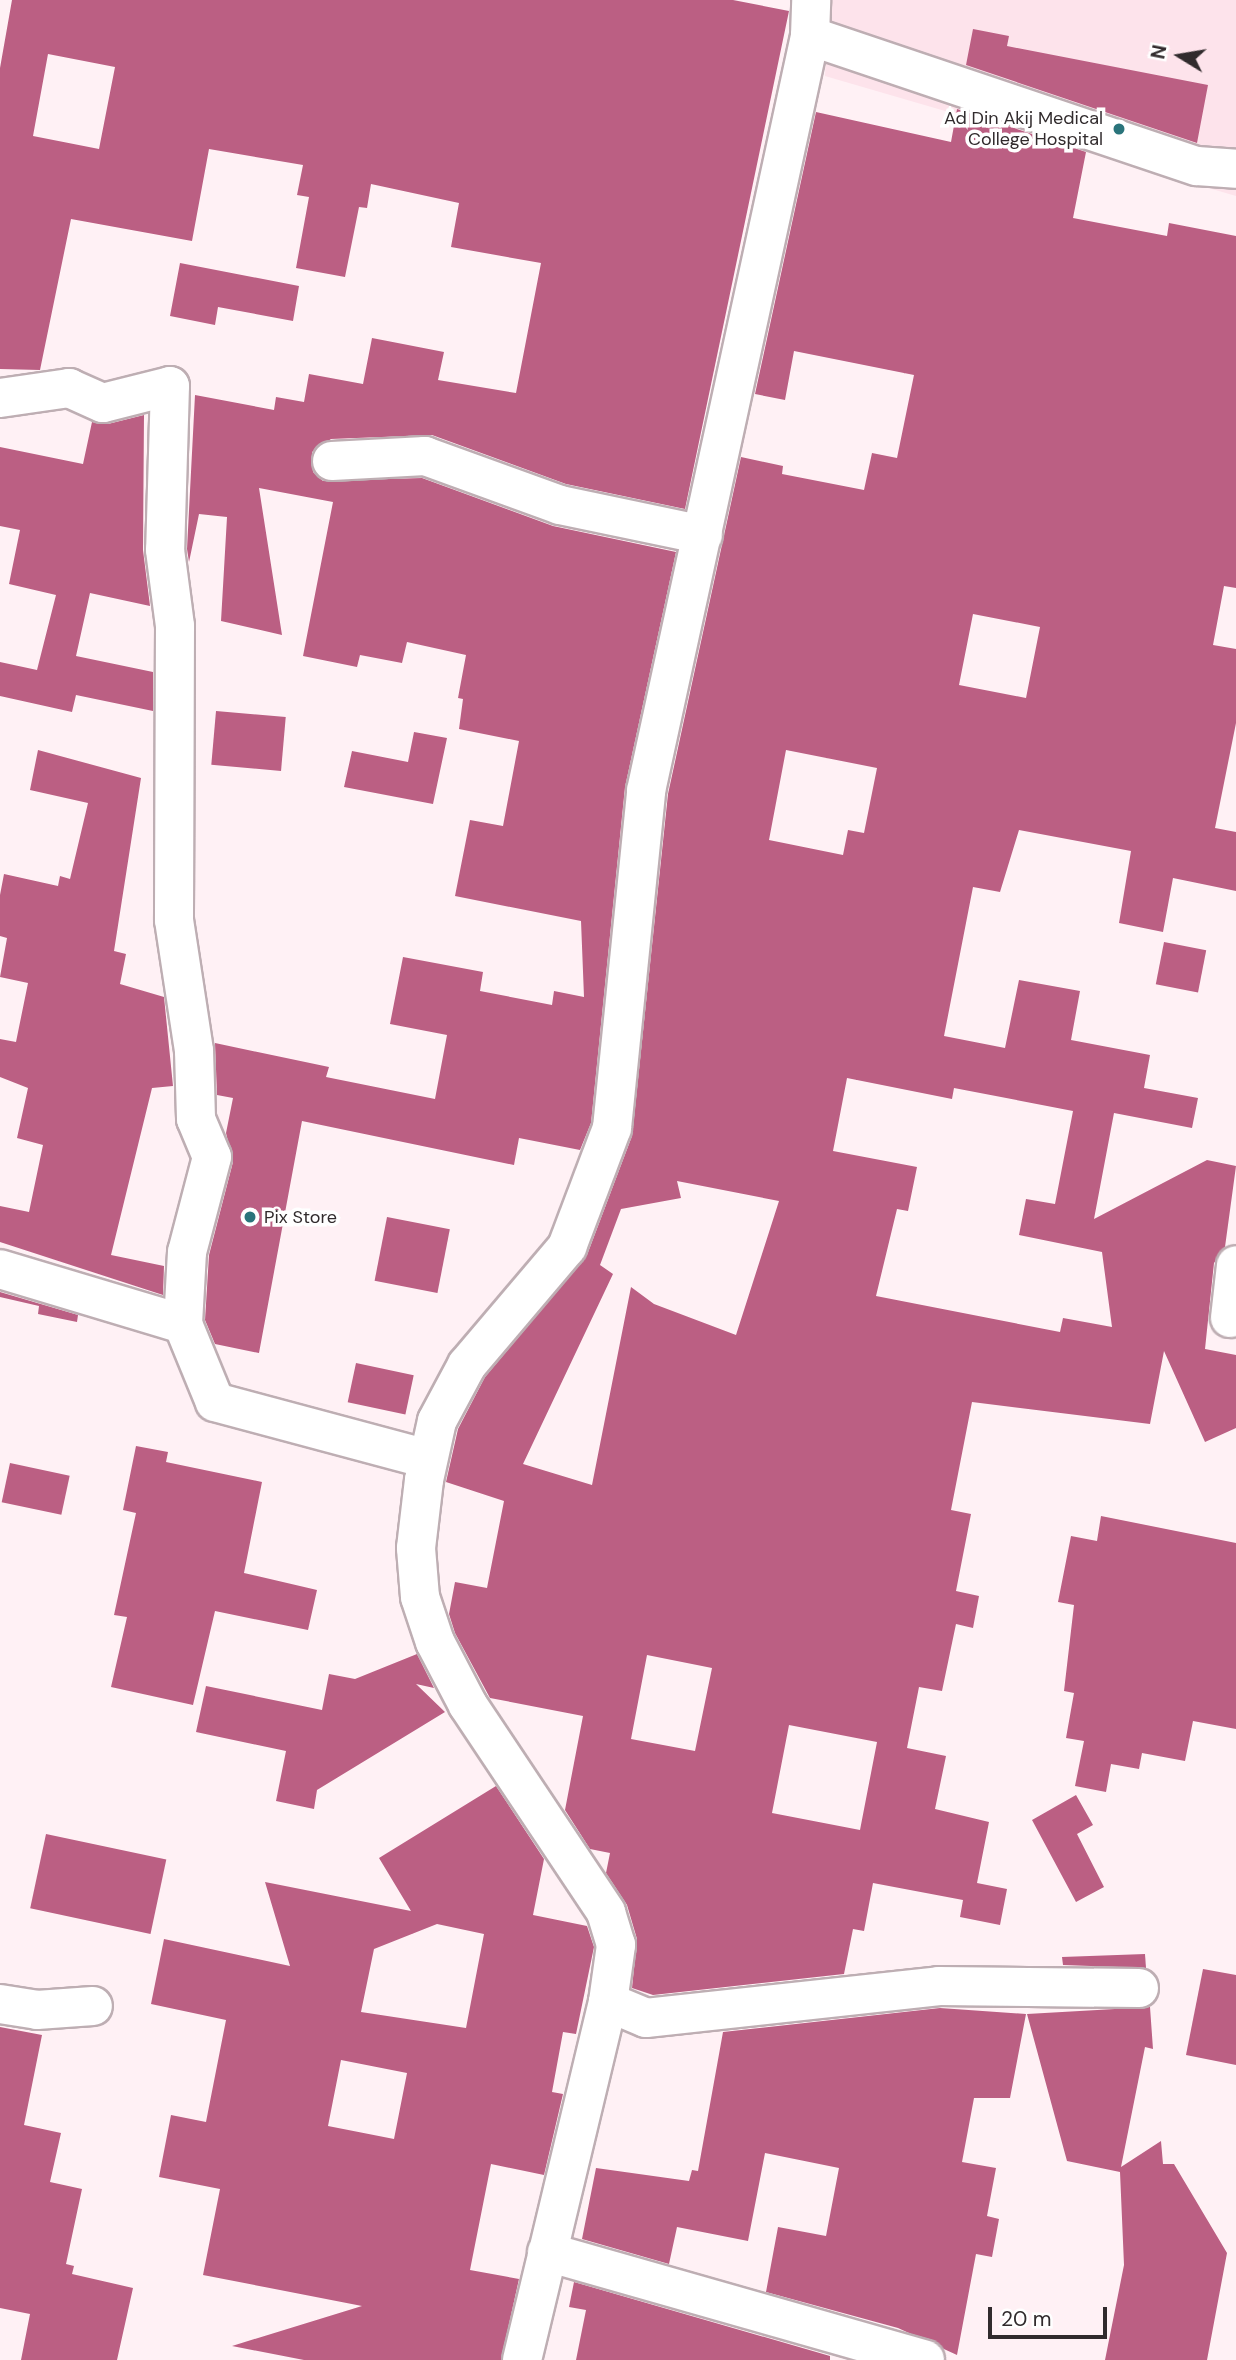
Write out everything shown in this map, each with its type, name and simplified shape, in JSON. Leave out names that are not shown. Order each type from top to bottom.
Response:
[{"type":"street","points":[[522,2360],[608,2001],[616,1945],[606,1912],[468,1705],[420,1597],[416,1548],[428,1460],[437,1420],[467,1365],[567,1247],[598,1177],[612,1128],[646,791],[703,535],[810,18],[1197,166],[1236,169]]},
{"type":"street","points":[[0,398],[69,388],[103,403],[170,386],[164,550],[175,626],[174,920],[194,1051],[196,1119],[212,1157],[187,1252],[183,1324],[215,1402],[428,1460]]},
{"type":"street","points":[[332,461],[425,456],[560,505],[703,535]]},
{"type":"street","points":[[1230,1318],[1236,1265]]},
{"type":"street","points":[[0,1269],[183,1324]]},
{"type":"street","points":[[608,2001],[646,2018],[939,1986],[1139,1988]]},
{"type":"street","points":[[0,2004],[37,2010],[93,2006]]},
{"type":"street","points":[[547,2252],[926,2360]]},
{"type":"shaded area","name":"Ad Din Akij Medical College Hospital","points":[[829,0],[1236,0],[1236,196],[825,76]]},
{"type":"building","points":[[12,0],[733,0],[789,11],[685,509],[566,484],[432,435],[331,439],[312,452],[313,472],[323,481],[422,478],[553,526],[676,552],[625,787],[591,1123],[580,1150],[519,1138],[514,1165],[302,1121],[259,1353],[215,1344],[205,1320],[209,1255],[233,1162],[226,1133],[233,1098],[217,1095],[215,1043],[329,1067],[326,1077],[435,1099],[447,1035],[390,1024],[403,957],[483,972],[480,991],[552,1005],[554,991],[584,997],[581,921],[455,896],[470,820],[503,826],[519,741],[459,729],[463,699],[458,698],[466,655],[407,642],[402,663],[360,655],[357,667],[303,656],[333,502],[259,488],[282,635],[221,621],[227,517],[199,514],[189,562],[187,549],[195,395],[274,410],[276,397],[304,402],[309,374],[363,384],[372,338],[444,352],[438,380],[516,393],[541,263],[451,247],[459,203],[371,184],[367,208],[359,207],[345,277],[296,268],[309,197],[297,195],[303,165],[209,149],[192,241],[71,219],[40,370],[0,369],[0,68]],"holes":[[[48,54],[115,67],[99,149],[33,136]]]},
{"type":"building","points":[[973,29],[1009,36],[1007,46],[1208,85],[1197,143],[966,65]]},
{"type":"building","points":[[957,109],[1086,152],[1073,218],[1167,236],[1169,223],[1236,236],[1236,588],[1224,586],[1213,645],[1236,649],[1236,723],[1215,828],[1236,832],[1236,891],[1173,878],[1163,932],[1119,923],[1131,851],[1019,830],[1000,892],[973,887],[944,1036],[1005,1048],[1019,980],[1080,991],[1071,1040],[1150,1055],[1144,1088],[1198,1098],[1192,1128],[1114,1113],[1094,1219],[1207,1160],[1236,1166],[1225,1247],[1214,1263],[1205,1349],[1236,1355],[1236,1428],[1205,1442],[1164,1351],[1150,1424],[972,1402],[951,1510],[971,1514],[956,1591],[979,1596],[973,1628],[956,1624],[942,1691],[919,1687],[907,1748],[946,1756],[935,1809],[989,1822],[977,1883],[1007,1889],[1000,1925],[960,1917],[963,1900],[873,1883],[864,1931],[853,1929],[844,1974],[653,1995],[632,1988],[637,1939],[627,1905],[606,1873],[610,1853],[590,1849],[565,1810],[583,1716],[490,1698],[455,1633],[449,1614],[455,1582],[487,1588],[504,1501],[446,1482],[458,1429],[485,1377],[587,1255],[632,1136],[668,794],[741,457],[783,466],[782,474],[864,490],[872,453],[897,458],[914,375],[794,351],[785,400],[755,394],[816,112],[951,142]],"holes":[[[973,614],[1040,627],[1026,698],[959,685]],[[786,750],[877,768],[864,833],[848,830],[843,855],[769,840]],[[847,1078],[952,1099],[954,1088],[1073,1111],[1055,1204],[1026,1199],[1019,1235],[1102,1252],[1112,1327],[1063,1318],[1060,1332],[876,1296],[897,1209],[908,1211],[917,1167],[833,1151]],[[677,1181],[779,1201],[736,1335],[654,1304],[631,1287],[592,1485],[523,1464],[613,1274],[600,1265],[621,1209],[681,1198]],[[647,1655],[712,1668],[695,1751],[631,1739]],[[789,1725],[877,1742],[860,1830],[772,1813]]]},
{"type":"building","points":[[180,263],[299,286],[293,321],[218,307],[215,325],[170,316]]},
{"type":"building","points":[[144,415],[143,550],[150,606],[90,593],[76,656],[153,672],[153,711],[76,695],[72,712],[0,696],[0,662],[37,670],[56,595],[9,584],[20,530],[0,526],[0,447],[83,464],[92,422],[108,424]]},
{"type":"building","points":[[216,711],[286,717],[281,771],[211,765]]},
{"type":"building","points":[[414,732],[447,738],[433,804],[344,787],[352,751],[408,762]]},
{"type":"building","points":[[38,750],[141,778],[114,951],[126,954],[120,984],[164,997],[173,1086],[152,1088],[111,1255],[164,1266],[163,1295],[0,1242],[0,1206],[29,1212],[43,1145],[17,1138],[28,1088],[0,1077],[0,1039],[16,1042],[28,983],[0,977],[7,938],[0,936],[0,895],[4,874],[58,886],[60,876],[70,879],[88,803],[30,790]]},
{"type":"building","points":[[1164,942],[1206,950],[1198,992],[1156,984]]},
{"type":"building","points":[[387,1217],[450,1229],[437,1293],[375,1281]]},
{"type":"building","points":[[0,1292],[78,1315],[77,1322],[38,1314],[39,1306],[0,1297]]},
{"type":"building","points":[[356,1363],[414,1375],[405,1414],[348,1402]]},
{"type":"building","points":[[136,1446],[168,1452],[166,1462],[262,1482],[244,1573],[317,1590],[308,1630],[215,1611],[193,1705],[111,1687],[127,1617],[114,1615],[136,1513],[123,1510]]},
{"type":"building","points":[[10,1463],[70,1476],[61,1515],[2,1502]]},
{"type":"building","points":[[1101,1516],[1236,1543],[1236,1729],[1193,1721],[1185,1761],[1142,1753],[1139,1769],[1111,1764],[1106,1792],[1075,1786],[1084,1741],[1066,1738],[1074,1693],[1064,1691],[1074,1605],[1058,1602],[1071,1536],[1097,1541]]},
{"type":"building","points":[[417,1654],[434,1688],[416,1684],[445,1712],[317,1790],[314,1809],[276,1801],[286,1751],[196,1732],[206,1686],[322,1710],[329,1674],[355,1679]]},
{"type":"building","points":[[496,1786],[544,1859],[533,1915],[587,1926],[594,1947],[576,2034],[563,2032],[552,2092],[563,2094],[544,2175],[491,2164],[470,2270],[519,2279],[501,2360],[304,2360],[232,2346],[362,2306],[203,2275],[220,2189],[159,2177],[171,2115],[206,2122],[226,2020],[151,2004],[164,1939],[290,1966],[265,1882],[411,1911],[379,1858]],"holes":[[[437,1924],[484,1934],[466,2028],[361,2012],[374,1949]],[[341,2060],[407,2073],[394,2139],[328,2126]]]},
{"type":"building","points":[[1076,1795],[1093,1825],[1077,1834],[1104,1887],[1076,1902],[1032,1820]]},
{"type":"building","points":[[46,1834],[166,1860],[151,1934],[30,1908]]},
{"type":"building","points":[[1145,1954],[1146,1968],[1063,1965],[1062,1957]]},
{"type":"building","points":[[1203,1969],[1236,1975],[1236,2065],[1186,2055]]},
{"type":"building","points":[[1150,2007],[1153,2049],[1145,2047],[1121,2167],[1161,2141],[1163,2164],[1174,2164],[1227,2253],[1207,2360],[1105,2360],[1124,2265],[1120,2172],[1067,2161],[1027,2014]]},
{"type":"building","points":[[940,2008],[1026,2014],[1010,2098],[974,2098],[962,2162],[996,2168],[987,2216],[999,2219],[992,2257],[976,2254],[957,2355],[898,2328],[766,2292],[778,2227],[826,2236],[839,2168],[765,2153],[748,2241],[677,2227],[669,2264],[582,2239],[596,2168],[689,2181],[692,2170],[698,2171],[723,2032]]},
{"type":"building","points":[[0,2027],[42,2035],[24,2125],[61,2133],[50,2182],[82,2189],[66,2264],[74,2266],[72,2274],[133,2288],[117,2360],[21,2360],[30,2314],[0,2308]]},
{"type":"building","points":[[574,2282],[830,2356],[830,2360],[576,2360],[586,2310],[569,2307]]},
{"type":"place","name":"Ad Din Akij Medical College Hospital","points":[[1119,129]]},
{"type":"place","name":"Pix Store","points":[[250,1217]]}]
